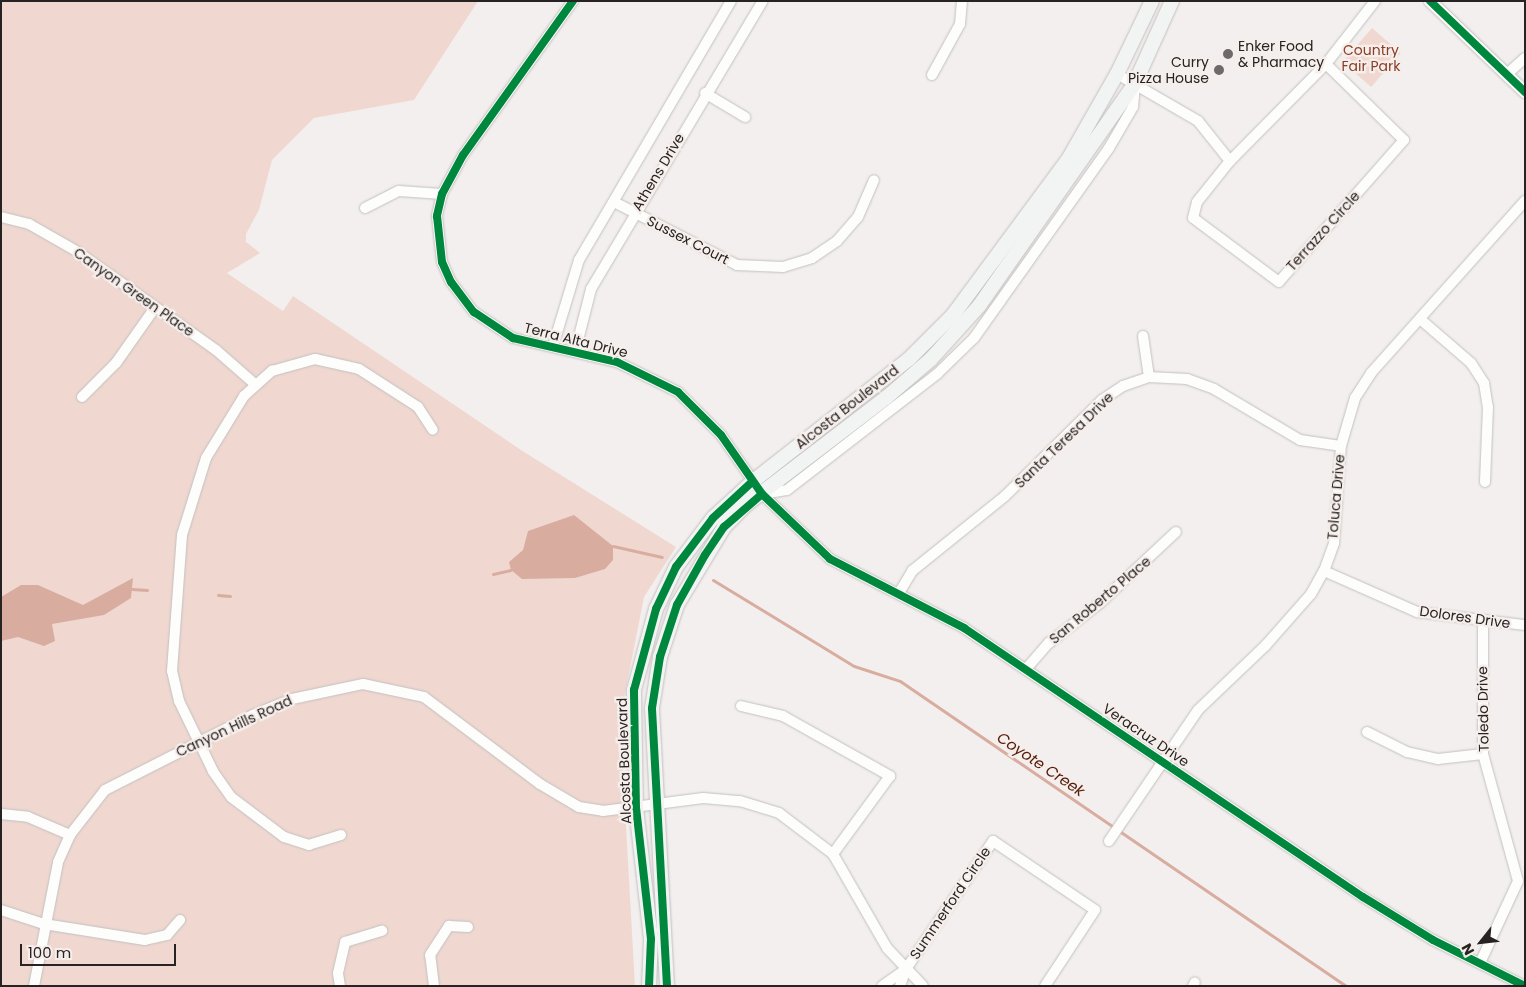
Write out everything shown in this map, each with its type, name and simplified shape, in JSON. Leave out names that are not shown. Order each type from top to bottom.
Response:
[{"type":"main road","name":"Alcosta Boulevard","points":[[649,986],[651,939],[636,808],[634,690],[656,609],[692,541],[752,482],[909,359],[953,315],[1070,158],[1118,74],[1152,1]]},
{"type":"main road","name":"Alcosta Boulevard","points":[[667,986],[652,708],[660,657],[677,605],[724,528],[762,494],[887,397],[973,313],[1034,233],[1135,83],[1172,1]]},
{"type":"street","name":"Terra Alta Drive","points":[[573,1],[462,155],[442,194],[438,238],[451,282],[474,312],[513,338],[553,346],[624,365],[678,392],[721,435],[762,494]]},
{"type":"street","name":"Athens Drive","points":[[553,346],[579,260],[731,1]]},
{"type":"street","name":"Athens Drive","points":[[575,352],[591,289],[634,212],[705,93],[763,1]]},
{"type":"street","points":[[932,75],[960,24],[962,1]]},
{"type":"street","name":"Terrazzo Circle","points":[[1326,64],[1404,140],[1278,282],[1193,218],[1197,202],[1230,160],[1326,64],[1375,1]]},
{"type":"street","points":[[1430,1],[1525,92]]},
{"type":"street","points":[[1507,74],[1525,58]]},
{"type":"street","points":[[1118,74],[1198,120],[1230,160]]},
{"type":"street","points":[[705,93],[745,117]]},
{"type":"street","name":"Sussex Court","points":[[614,202],[738,265],[783,267],[812,258],[837,241],[858,217],[874,180]]},
{"type":"street","points":[[365,208],[399,191],[442,194]]},
{"type":"street","name":"Toluca Drive","points":[[1110,841],[1198,710],[1272,638],[1311,594],[1324,571],[1334,543],[1341,446],[1355,398],[1420,319],[1525,201]]},
{"type":"street","name":"Canyon Green Place","points":[[1,217],[29,224],[78,252],[154,309],[216,350],[255,384]]},
{"type":"street","points":[[82,397],[116,363],[154,309]]},
{"type":"street","points":[[1420,319],[1472,363],[1484,383],[1488,407],[1485,482]]},
{"type":"street","points":[[1143,336],[1149,377]]},
{"type":"street","points":[[341,835],[309,845],[284,837],[231,797],[199,742],[179,701],[172,671],[182,535],[206,458],[255,384],[293,363],[336,361],[359,368],[418,407],[433,430]]},
{"type":"street","name":"Santa Teresa Drive","points":[[899,593],[912,571],[1004,496],[1102,400],[1123,386],[1149,377],[1187,379],[1214,389],[1300,440],[1341,446]]},
{"type":"street","name":"Veracruz Drive","points":[[762,494],[830,559],[899,593],[1026,669],[1363,897],[1480,963],[1525,986]]},
{"type":"street","name":"San Roberto Place","points":[[1026,669],[1049,643],[1100,604],[1176,532]]},
{"type":"street","name":"Dolores Drive","points":[[1324,571],[1417,612],[1483,623],[1525,625]]},
{"type":"street","name":"Toledo Drive","points":[[1480,963],[1518,881],[1483,754],[1483,623]]},
{"type":"street","name":"Canyon Hills Road","points":[[34,986],[52,884],[70,835],[105,790],[199,742],[301,696],[363,684],[397,688],[424,697],[448,712],[540,784],[579,807],[603,811],[703,798],[740,801],[779,813],[833,854]]},
{"type":"street","points":[[741,706],[782,716],[890,776],[833,854],[887,948],[923,986]]},
{"type":"street","points":[[1367,732],[1407,752],[1438,759],[1483,754]]},
{"type":"street","points":[[1,814],[28,817],[70,835]]},
{"type":"street","name":"Summerford Circle","points":[[906,969],[993,841],[1095,910],[1045,986]]},
{"type":"street","points":[[1,910],[44,924],[144,940],[167,935],[180,920]]},
{"type":"street","points":[[434,986],[430,955],[449,926],[468,927]]},
{"type":"street","points":[[340,986],[338,973],[346,942],[382,931]]},
{"type":"street","points":[[882,986],[906,969]]},
{"type":"street","points":[[900,986],[906,969]]},
{"type":"green space","points":[[1,1],[478,1],[414,100],[314,118],[272,160],[259,210],[246,234],[246,242],[260,253],[227,273],[283,311],[293,296],[521,450],[676,547],[644,597],[620,719],[635,986],[1,986]]},
{"type":"green space","name":"Country Fair Park","points":[[1372,28],[1401,53],[1371,87],[1342,62]]},
{"type":"shaded area","points":[[574,515],[613,546],[613,560],[605,569],[575,578],[522,579],[511,570],[509,562],[523,550],[528,531]]},
{"type":"shaded area","points":[[133,578],[131,598],[104,615],[52,624],[55,641],[44,646],[18,637],[1,641],[1,597],[21,585],[38,585],[83,605]]},
{"type":"waterway","name":"Coyote Creek","points":[[613,546],[662,557]]},
{"type":"waterway","name":"Coyote Creek","points":[[493,574],[511,570]]},
{"type":"waterway","name":"Coyote Creek","points":[[713,580],[854,666],[900,681],[1346,986]]},
{"type":"waterway","name":"Coyote Creek","points":[[132,589],[147,590]]},
{"type":"waterway","name":"Coyote Creek","points":[[218,595],[230,596]]},
{"type":"cycle path","points":[[573,1],[463,155],[442,194],[437,216],[442,262],[451,282],[474,312],[513,338],[617,362],[678,392],[721,435],[762,494],[830,559],[964,628],[1363,897],[1433,940],[1525,986]]},
{"type":"cycle path","points":[[1430,1],[1525,92]]},
{"type":"cycle path","points":[[649,986],[651,939],[636,808],[634,690],[656,609],[676,567],[713,518],[752,482]]},
{"type":"cycle path","points":[[667,986],[652,708],[660,657],[677,605],[705,555],[724,527],[762,494]]},
{"type":"place","name":"Enker Food & Pharmacy","points":[[1228,54]]},
{"type":"place","name":"Curry Pizza House","points":[[1219,70]]}]
